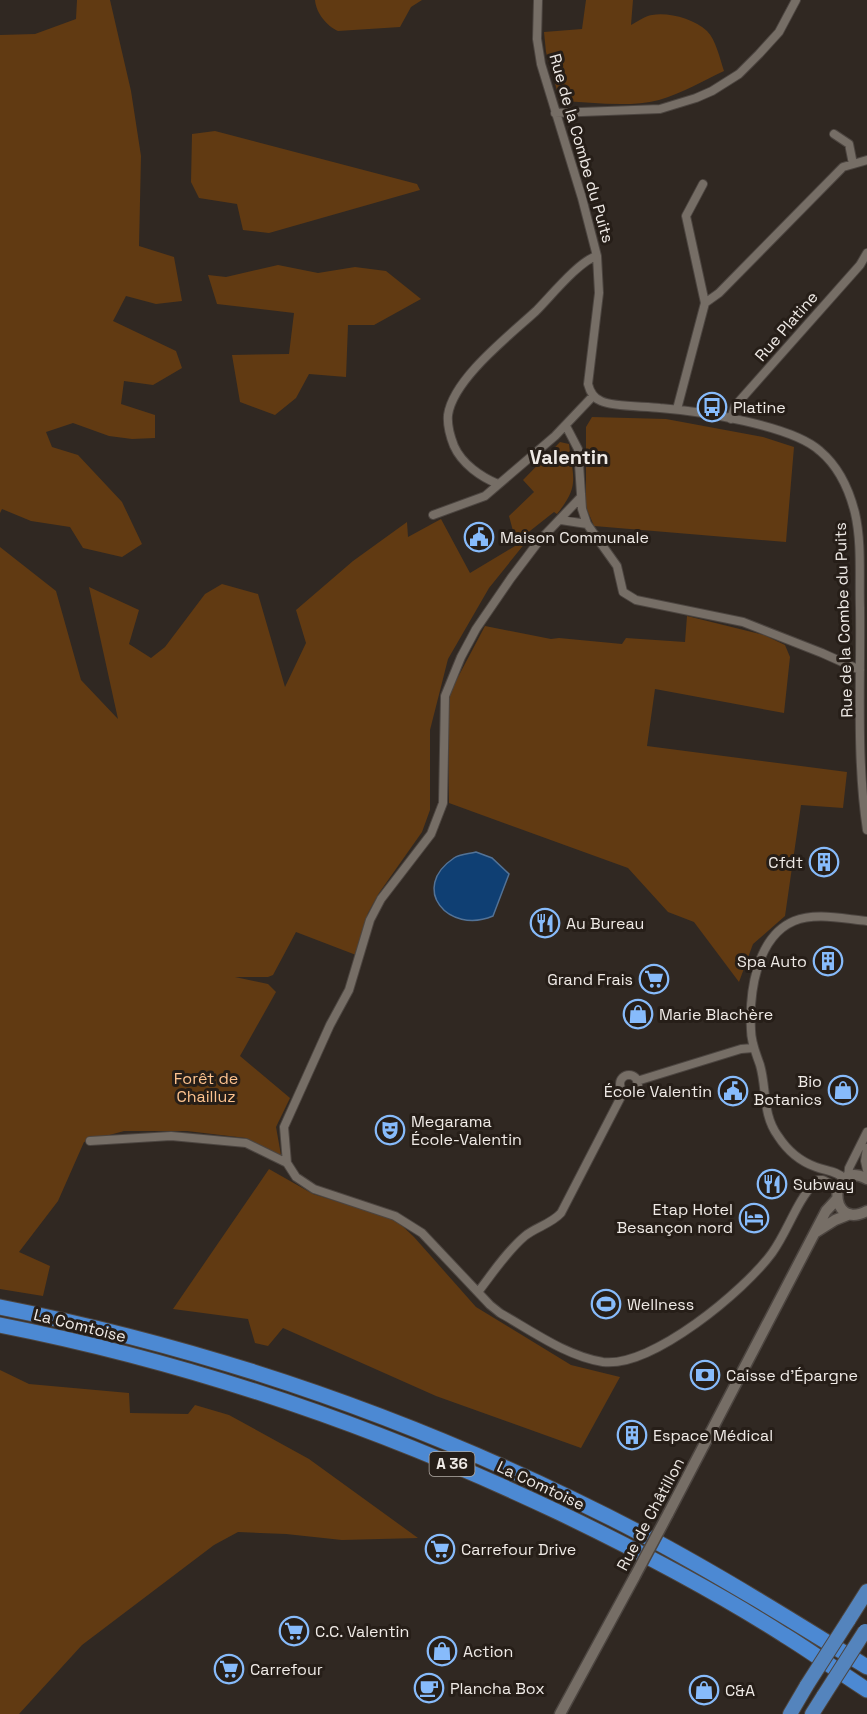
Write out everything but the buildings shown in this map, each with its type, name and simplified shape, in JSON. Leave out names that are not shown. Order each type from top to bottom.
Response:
[{"type":"highway","name":"La Comtoise","points":[[0,1307],[172,1349],[278,1380],[450,1443],[644,1535],[793,1621],[867,1667]]},
{"type":"highway","name":"La Comtoise","points":[[0,1325],[163,1365],[273,1397],[442,1460],[592,1528],[678,1573],[783,1634],[867,1690]]},
{"type":"highway","points":[[790,1714],[867,1591]]},
{"type":"highway","points":[[812,1714],[866,1629]]},
{"type":"street","name":"Rue de la Combe du Puits","points":[[538,0],[538,48],[543,74],[582,198],[597,256],[599,293],[588,384],[593,396],[602,402],[677,409],[787,432],[812,444],[833,464],[844,482],[859,536],[862,789],[867,830]]},
{"type":"street","points":[[555,113],[660,109],[696,99],[739,74],[779,32],[796,0]]},
{"type":"street","points":[[834,134],[849,144],[853,164]]},
{"type":"street","points":[[705,303],[719,293],[843,167],[867,160]]},
{"type":"street","points":[[677,409],[705,303],[686,216],[703,184]]},
{"type":"street","name":"Rue Platine","points":[[731,419],[735,406],[860,265],[867,254]]},
{"type":"street","points":[[498,484],[472,469],[456,451],[449,432],[448,416],[452,402],[468,375],[584,261],[597,256]]},
{"type":"street","points":[[433,515],[485,496],[566,426],[593,396]]},
{"type":"street","points":[[566,426],[578,449],[580,498],[587,524],[617,566],[623,592],[628,597],[743,622],[860,670]]},
{"type":"street","points":[[580,498],[539,541],[511,578],[476,629],[461,657],[445,696],[443,803],[439,816],[431,834],[381,899],[370,920],[349,990],[330,1025],[284,1127],[287,1163],[296,1177],[314,1189],[395,1216],[422,1233],[500,1313],[570,1352],[605,1362],[623,1362],[643,1354],[677,1335],[739,1290],[773,1251],[812,1186],[818,1180],[823,1180],[837,1194],[841,1209],[857,1215],[866,1212]]},
{"type":"street","points":[[561,520],[587,524]]},
{"type":"street","points":[[867,921],[823,917],[805,918],[786,926],[771,939],[762,956],[753,989],[750,1031],[760,1066],[768,1114],[777,1135],[800,1160],[846,1178],[859,1176],[867,1179]]},
{"type":"street","points":[[638,1081],[741,1049],[753,1048]]},
{"type":"street","points":[[631,1075],[638,1081],[635,1090],[630,1092],[624,1091],[620,1085],[624,1076],[631,1075]]},
{"type":"street","points":[[478,1292],[519,1241],[561,1213],[624,1091]]},
{"type":"street","points":[[846,1178],[867,1132]]},
{"type":"street","points":[[90,1141],[171,1136],[246,1143],[287,1163]]},
{"type":"street","points":[[867,1148],[865,1161],[867,1170]]},
{"type":"street","name":"Rue de Châtillon","points":[[560,1714],[668,1514],[747,1359],[846,1178]]},
{"type":"street","points":[[816,1232],[850,1214]]},
{"type":"green space","points":[[77,0],[110,0],[131,91],[141,156],[139,246],[174,257],[182,301],[156,304],[126,296],[113,321],[176,351],[182,368],[153,385],[124,381],[121,404],[155,415],[155,438],[132,439],[109,436],[73,423],[46,432],[52,447],[78,455],[122,502],[142,544],[122,557],[83,548],[70,527],[31,521],[2,509],[0,513],[0,35],[35,34],[76,19]]},
{"type":"green space","points":[[315,0],[422,0],[411,7],[400,27],[338,31],[330,26],[317,10]]},
{"type":"green space","points":[[586,0],[633,0],[631,25],[659,14],[695,23],[707,31],[713,39],[724,71],[659,100],[622,104],[560,101],[546,52],[544,32],[582,29]]},
{"type":"green space","points":[[215,131],[417,184],[420,190],[269,233],[243,230],[237,204],[199,198],[191,182],[192,134]]},
{"type":"green space","points":[[278,265],[318,273],[355,267],[386,271],[421,299],[374,325],[348,325],[346,377],[309,374],[296,398],[275,415],[240,402],[232,355],[289,354],[294,313],[217,304],[208,275],[226,277]]},
{"type":"green space","points":[[592,417],[666,419],[763,437],[794,447],[786,542],[594,526],[586,507],[586,427]]},
{"type":"green space","points":[[560,442],[569,444],[573,481],[569,496],[557,514],[554,512],[516,542],[509,516],[534,492],[523,480]]},
{"type":"green space","name":"Forêt de Chailluz","points":[[441,519],[470,573],[530,537],[489,588],[448,659],[430,730],[430,810],[422,832],[379,893],[368,913],[356,955],[296,932],[273,975],[235,977],[268,984],[276,992],[240,1056],[290,1098],[276,1127],[281,1155],[246,1138],[187,1131],[124,1131],[84,1142],[58,1201],[19,1252],[50,1266],[43,1296],[0,1289],[0,547],[56,591],[81,680],[118,719],[89,587],[139,610],[129,644],[151,658],[165,647],[205,594],[222,584],[258,594],[285,687],[306,643],[296,610],[353,561],[407,522],[408,537]]},
{"type":"green space","points":[[687,616],[764,635],[785,645],[790,657],[784,713],[655,689],[647,746],[847,772],[843,808],[801,805],[785,916],[753,944],[739,982],[694,922],[668,912],[628,868],[449,803],[448,696],[485,626],[551,639],[622,644],[626,638],[685,642]]},
{"type":"green space","points":[[269,1169],[313,1194],[396,1220],[476,1307],[571,1365],[620,1377],[581,1448],[436,1396],[283,1328],[268,1346],[255,1343],[248,1319],[173,1309]]},
{"type":"green space","points":[[0,1370],[29,1384],[129,1393],[130,1413],[188,1414],[195,1405],[229,1415],[309,1459],[418,1538],[342,1540],[238,1532],[214,1545],[82,1645],[19,1714],[0,1714]]},
{"type":"water","points":[[476,852],[492,858],[509,874],[493,916],[477,920],[462,919],[449,914],[440,905],[435,895],[435,882],[441,870],[454,858]]},
{"type":"place","name":"Platine","points":[[712,407]]},
{"type":"place","name":"Maison Communale","points":[[479,537]]},
{"type":"place","name":"Cfdt","points":[[824,862]]},
{"type":"place","name":"Au Bureau","points":[[545,923]]},
{"type":"place","name":"Spa Auto","points":[[828,961]]},
{"type":"place","name":"Grand Frais","points":[[654,979]]},
{"type":"place","name":"Marie Blachère","points":[[638,1014]]},
{"type":"place","name":"Bio Botanics","points":[[843,1090]]},
{"type":"place","name":"École Valentin","points":[[733,1091]]},
{"type":"place","name":"Megarama École-Valentin","points":[[390,1130]]},
{"type":"place","name":"Subway","points":[[772,1184]]},
{"type":"place","name":"Etap Hotel Besançon nord","points":[[754,1218]]},
{"type":"place","name":"Wellness","points":[[606,1304]]},
{"type":"place","name":"Caisse d'Épargne","points":[[705,1375]]},
{"type":"place","name":"Espace Médical","points":[[632,1435]]},
{"type":"place","name":"Carrefour Drive","points":[[440,1549]]},
{"type":"place","name":"C.C. Valentin","points":[[294,1631]]},
{"type":"place","name":"Action","points":[[442,1651]]},
{"type":"place","name":"Carrefour","points":[[229,1669]]},
{"type":"place","name":"Plancha Box","points":[[429,1688]]},
{"type":"place","name":"C&A","points":[[704,1690]]},
{"type":"district","name":"Valentin","points":[[569,457]]}]
